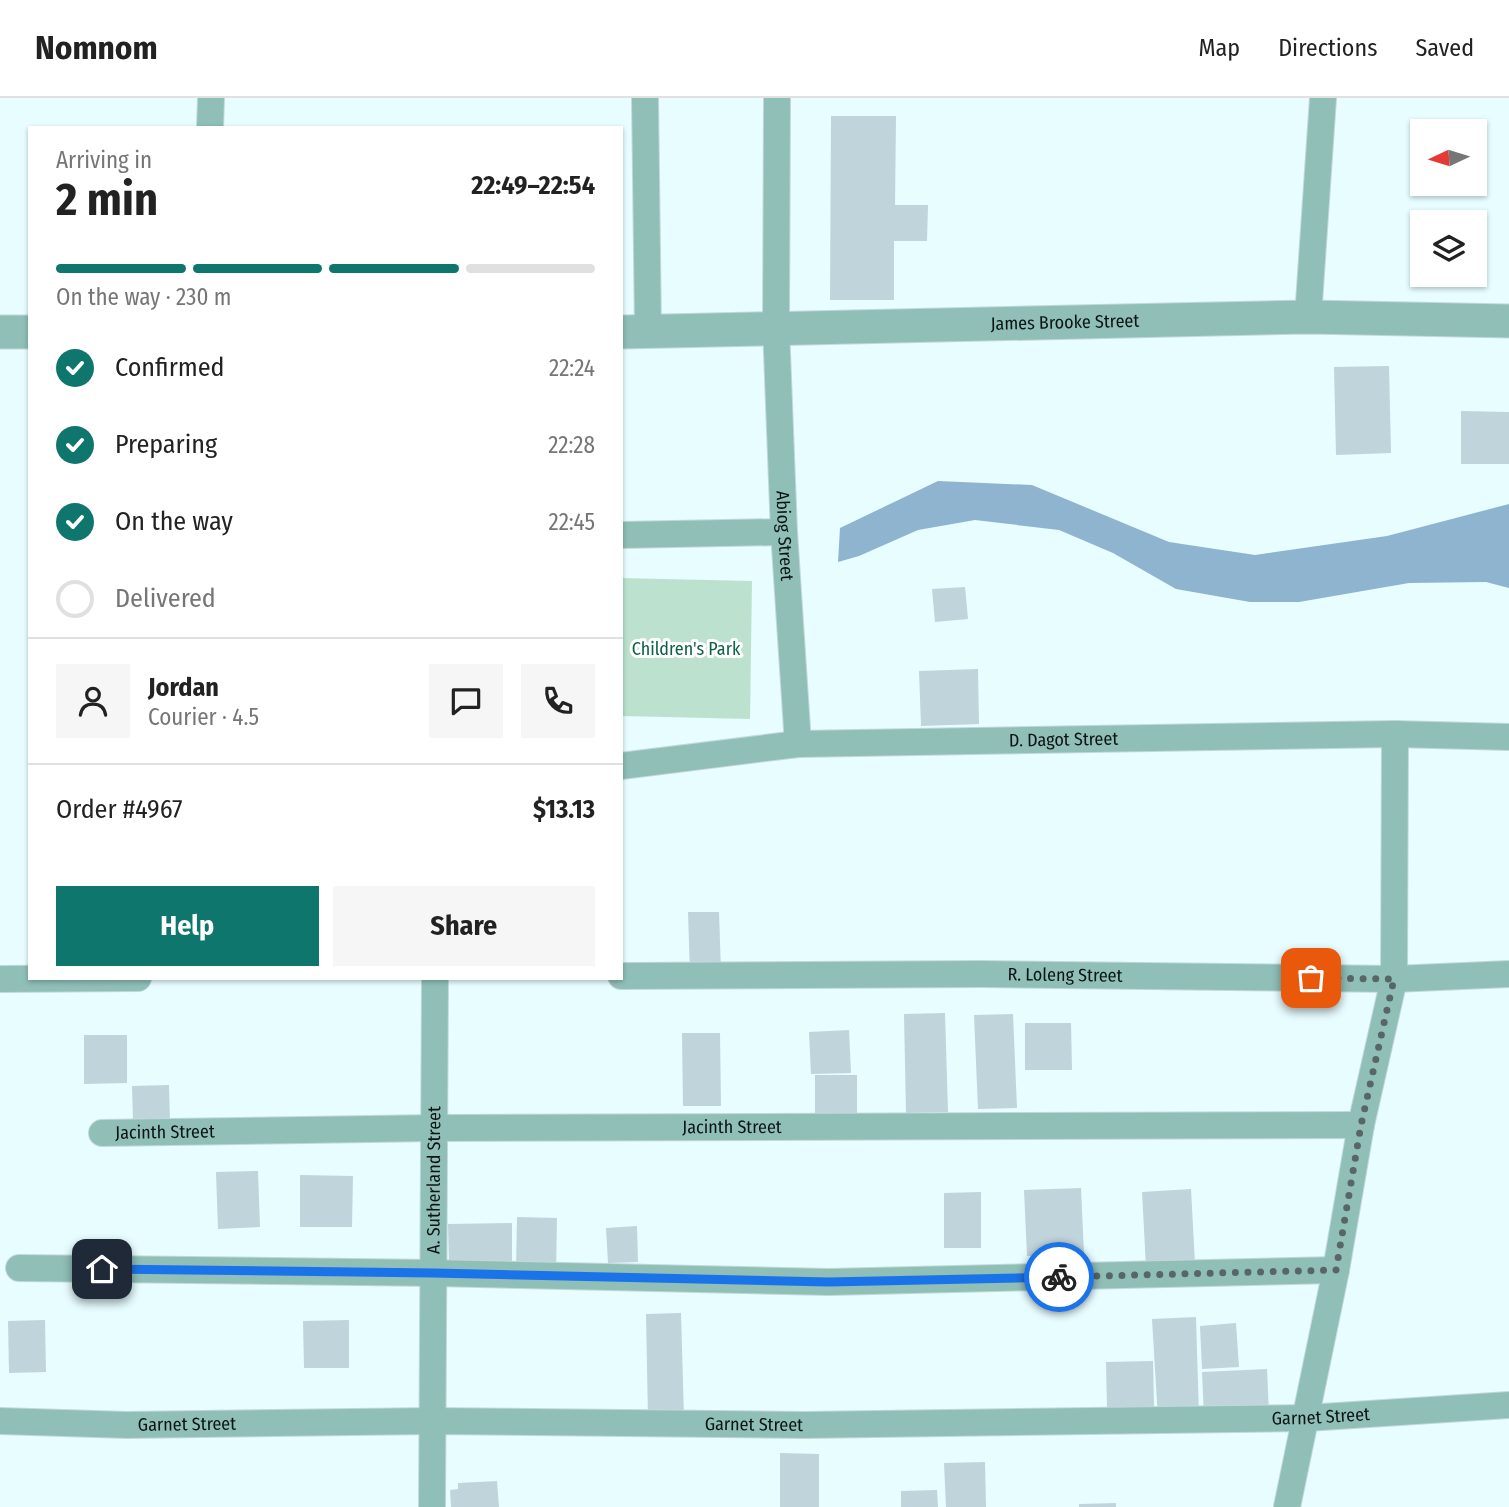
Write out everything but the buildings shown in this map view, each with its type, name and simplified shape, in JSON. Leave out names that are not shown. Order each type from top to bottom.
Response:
[{"type":"street","points":[[210,126],[211,98]]},
{"type":"street","points":[[635,332],[645,98]]},
{"type":"street","name":"Abiog Street","points":[[777,98],[776,327],[784,532],[798,744]]},
{"type":"street","points":[[1308,317],[1323,98]]},
{"type":"street","name":"James Brooke Street","points":[[635,332],[1308,317],[1509,321]]},
{"type":"street","points":[[0,332],[28,332]]},
{"type":"street","points":[[623,536],[784,532]]},
{"type":"street","points":[[1287,1507],[1336,1270],[1361,1125],[1394,979],[1395,734]]},
{"type":"street","name":"D. Dagot Street","points":[[623,766],[798,744],[1395,734],[1509,737]]},
{"type":"street","name":"R. Loleng Street","points":[[623,976],[981,974],[1394,979],[1509,974]]},
{"type":"street","points":[[0,979],[28,979]]},
{"type":"street","name":"A. Sutherland Street","points":[[432,1507],[435,980]]},
{"type":"street","name":"Jacinth Street","points":[[102,1133],[435,1128],[1361,1125]]},
{"type":"street","points":[[19,1268],[434,1273],[829,1282],[1336,1270]]},
{"type":"street","name":"Garnet Street","points":[[0,1421],[127,1425],[432,1421],[805,1426],[1307,1418],[1509,1405]]},
{"type":"green space","name":"Children's Park","points":[[623,578],[752,581],[750,719],[623,716]]},
{"type":"water","points":[[938,481],[1032,485],[1169,542],[1255,555],[1387,536],[1509,504],[1509,588],[1486,582],[1409,583],[1299,602],[1250,602],[1176,589],[1113,553],[1059,530],[975,520],[918,530],[859,556],[838,562],[840,528]]},
{"type":"way so far","points":[[1059,1277],[1336,1270],[1361,1125],[1394,979],[1311,978]]},
{"type":"route","points":[[102,1269],[829,1282],[1059,1277]]}]
